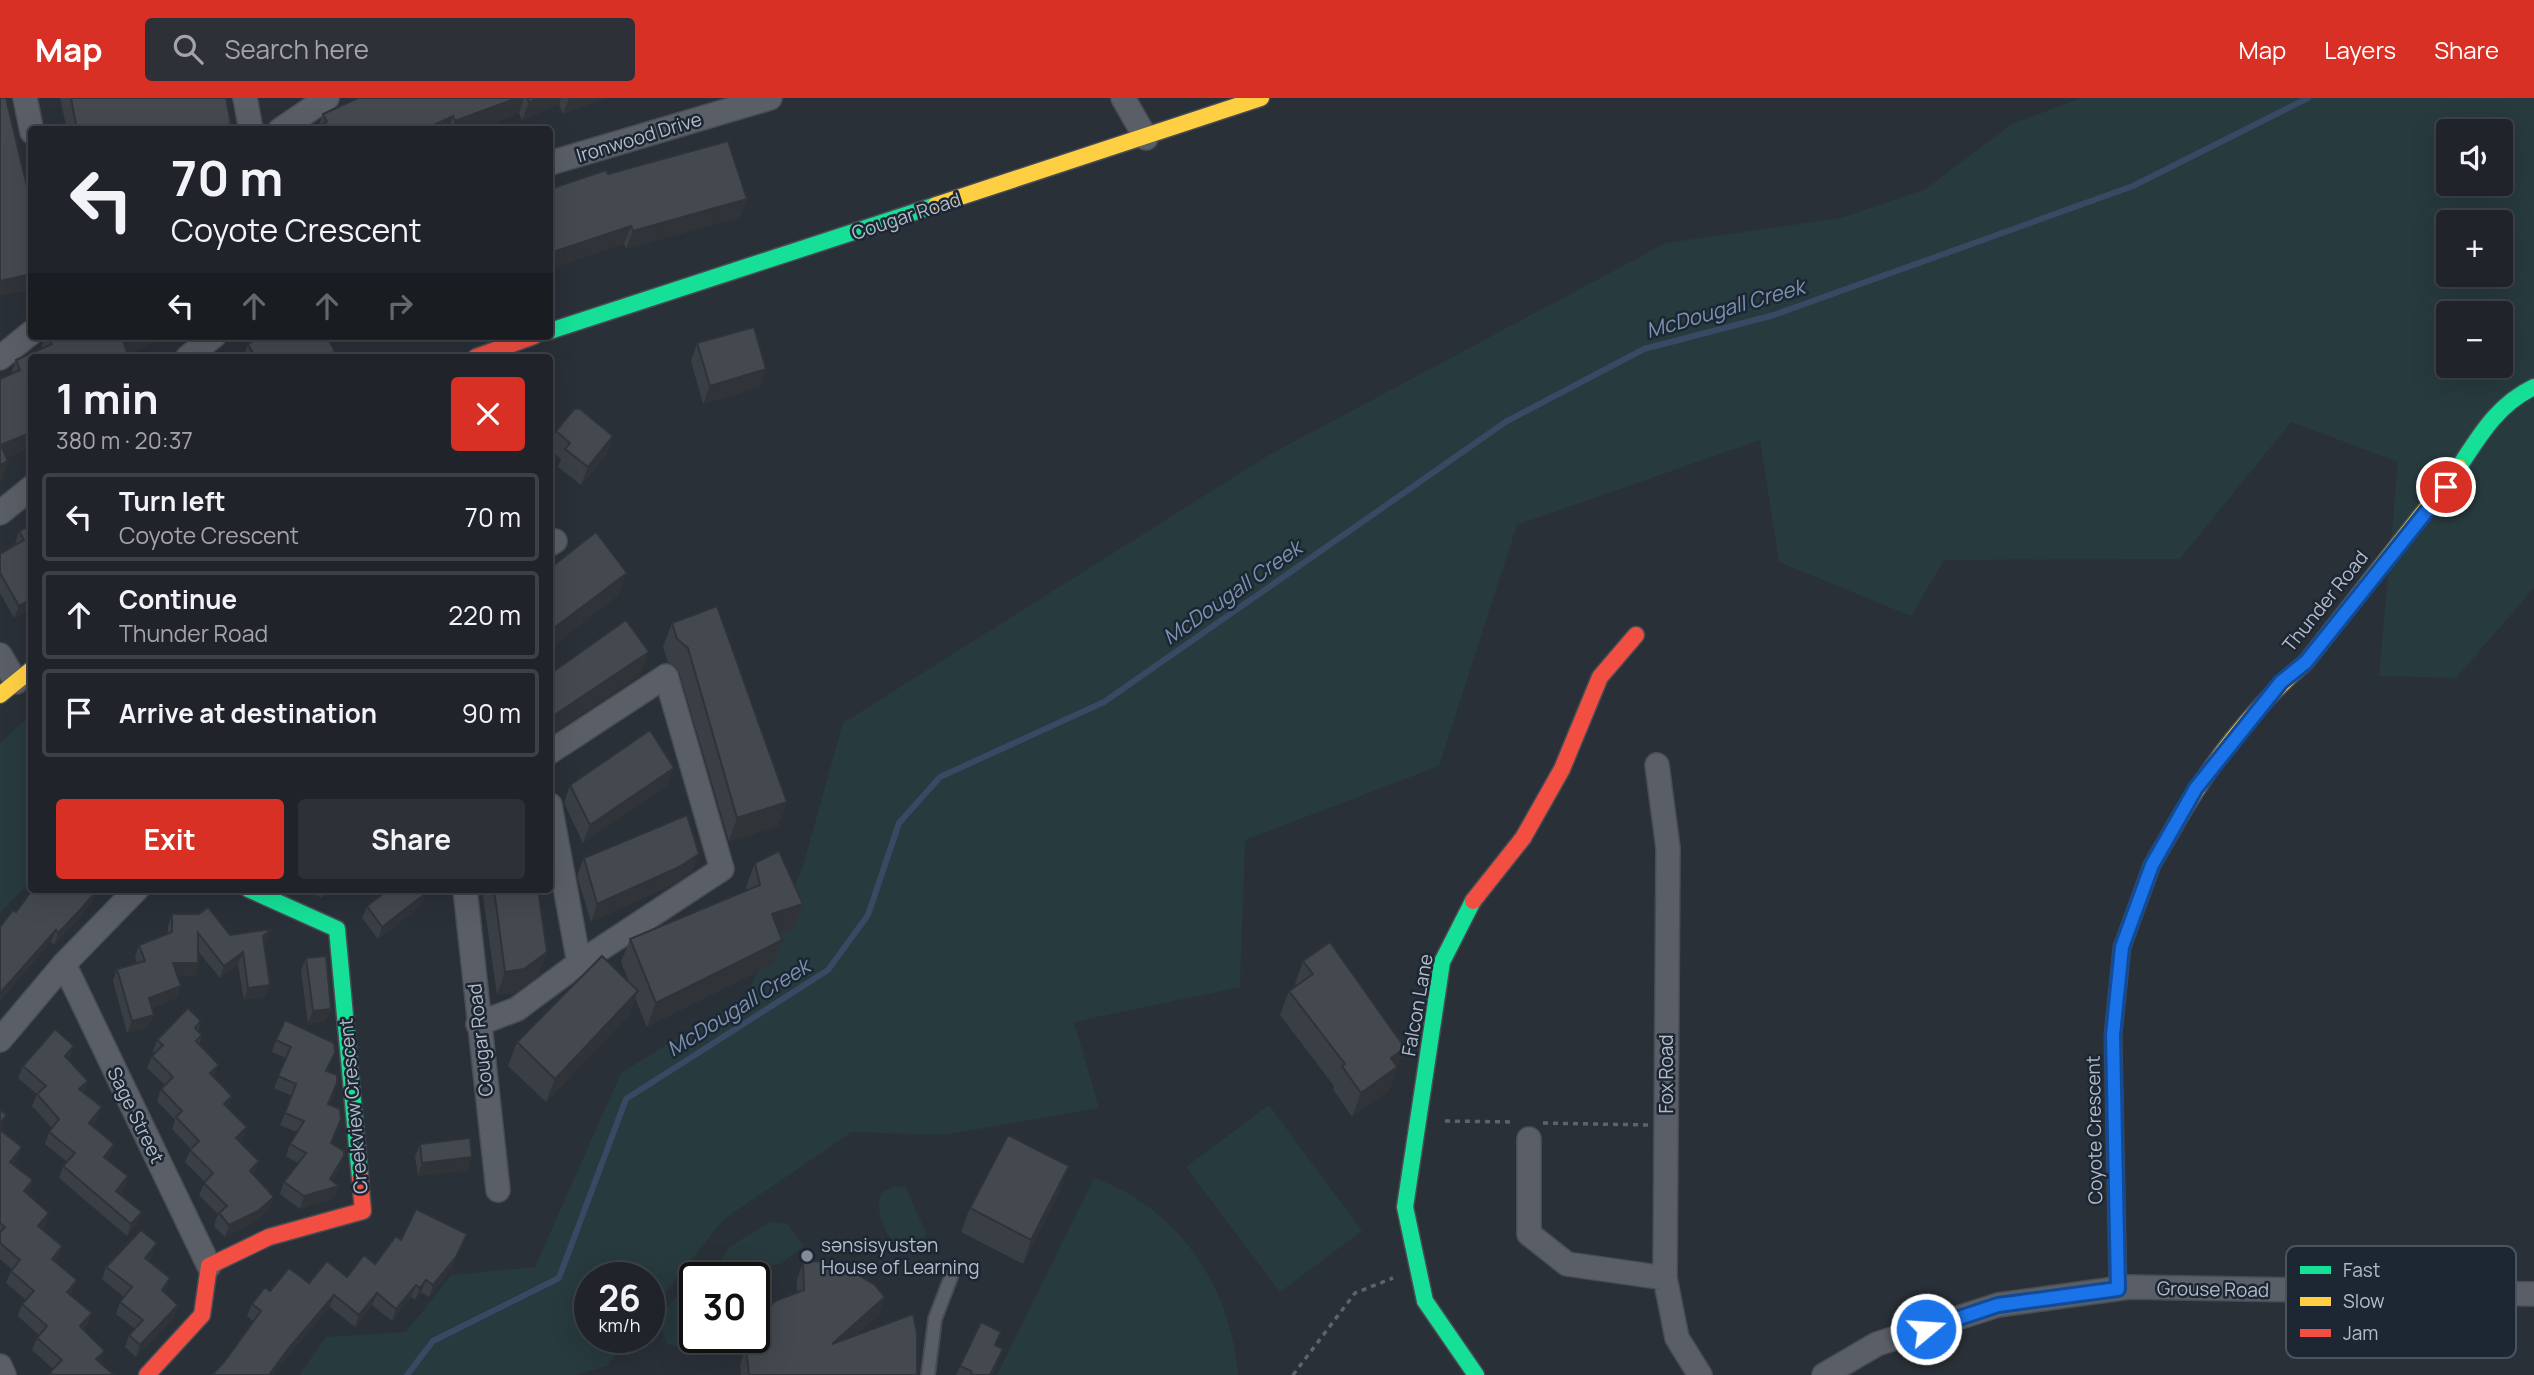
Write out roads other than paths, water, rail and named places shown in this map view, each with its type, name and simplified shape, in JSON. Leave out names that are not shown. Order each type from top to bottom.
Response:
[{"type":"street","points":[[25,98],[31,126]]},
{"type":"street","points":[[245,98],[250,126]]},
{"type":"street","points":[[286,126],[327,98]]},
{"type":"street","name":"Ironwood Drive","points":[[553,162],[770,98]]},
{"type":"street","points":[[1123,98],[1146,138]]},
{"type":"street","name":"Cougar Road","points":[[553,330],[1146,138],[1261,98]]},
{"type":"street","points":[[0,358],[28,335]]},
{"type":"street","points":[[192,354],[209,340]]},
{"type":"street","points":[[484,354],[523,340]]},
{"type":"street","name":"Thunder Road","points":[[2281,682],[2306,662],[2446,487],[2492,418],[2524,390],[2534,387]]},
{"type":"street","points":[[0,513],[28,490]]},
{"type":"street","name":"Falcon Lane","points":[[1476,1375],[1425,1301],[1405,1207],[1442,962],[1469,905],[1523,838],[1562,769],[1600,677],[1636,635]]},
{"type":"street","points":[[0,655],[16,682]]},
{"type":"street","points":[[478,1024],[517,1009],[579,963],[722,869],[666,676],[553,750]]},
{"type":"street","name":"Coyote Crescent","points":[[2118,1289],[2113,1035],[2122,947],[2152,865],[2196,788],[2281,682]]},
{"type":"street","name":"Fox Road","points":[[1657,765],[1668,848],[1665,1278],[1677,1338],[1700,1375]]},
{"type":"street","points":[[553,821],[579,963]]},
{"type":"street","points":[[0,1040],[64,964],[133,893]]},
{"type":"street","name":"Creekview Crescent","points":[[209,1266],[269,1237],[363,1211],[337,929],[257,893]]},
{"type":"street","name":"Cougar Road","points":[[465,893],[498,1190]]},
{"type":"street","name":"Sage Street","points":[[64,964],[209,1266]]},
{"type":"street","points":[[1529,1139],[1530,1234],[1567,1264],[1665,1278]]},
{"type":"street","points":[[147,1375],[202,1315],[209,1266]]},
{"type":"street","name":"Grouse Road","points":[[1824,1375],[1877,1345],[1998,1305],[2118,1289],[2286,1291]]},
{"type":"street","name":"Grouse Road","points":[[2516,1294],[2534,1294]]},
{"type":"street","points":[[0,1366],[4,1375]]},
{"type":"lane","points":[[928,1375],[935,1319],[951,1277]]},
{"type":"waterway","name":"McDougall Creek","points":[[407,1375],[433,1341],[559,1278],[626,1099],[828,970],[868,915],[899,823],[940,777],[1104,702],[1507,421],[1644,349],[1774,315],[2133,186],[2308,98]]},
{"type":"place","name":"sənsisyustən House of Learning","points":[[807,1256]]}]
